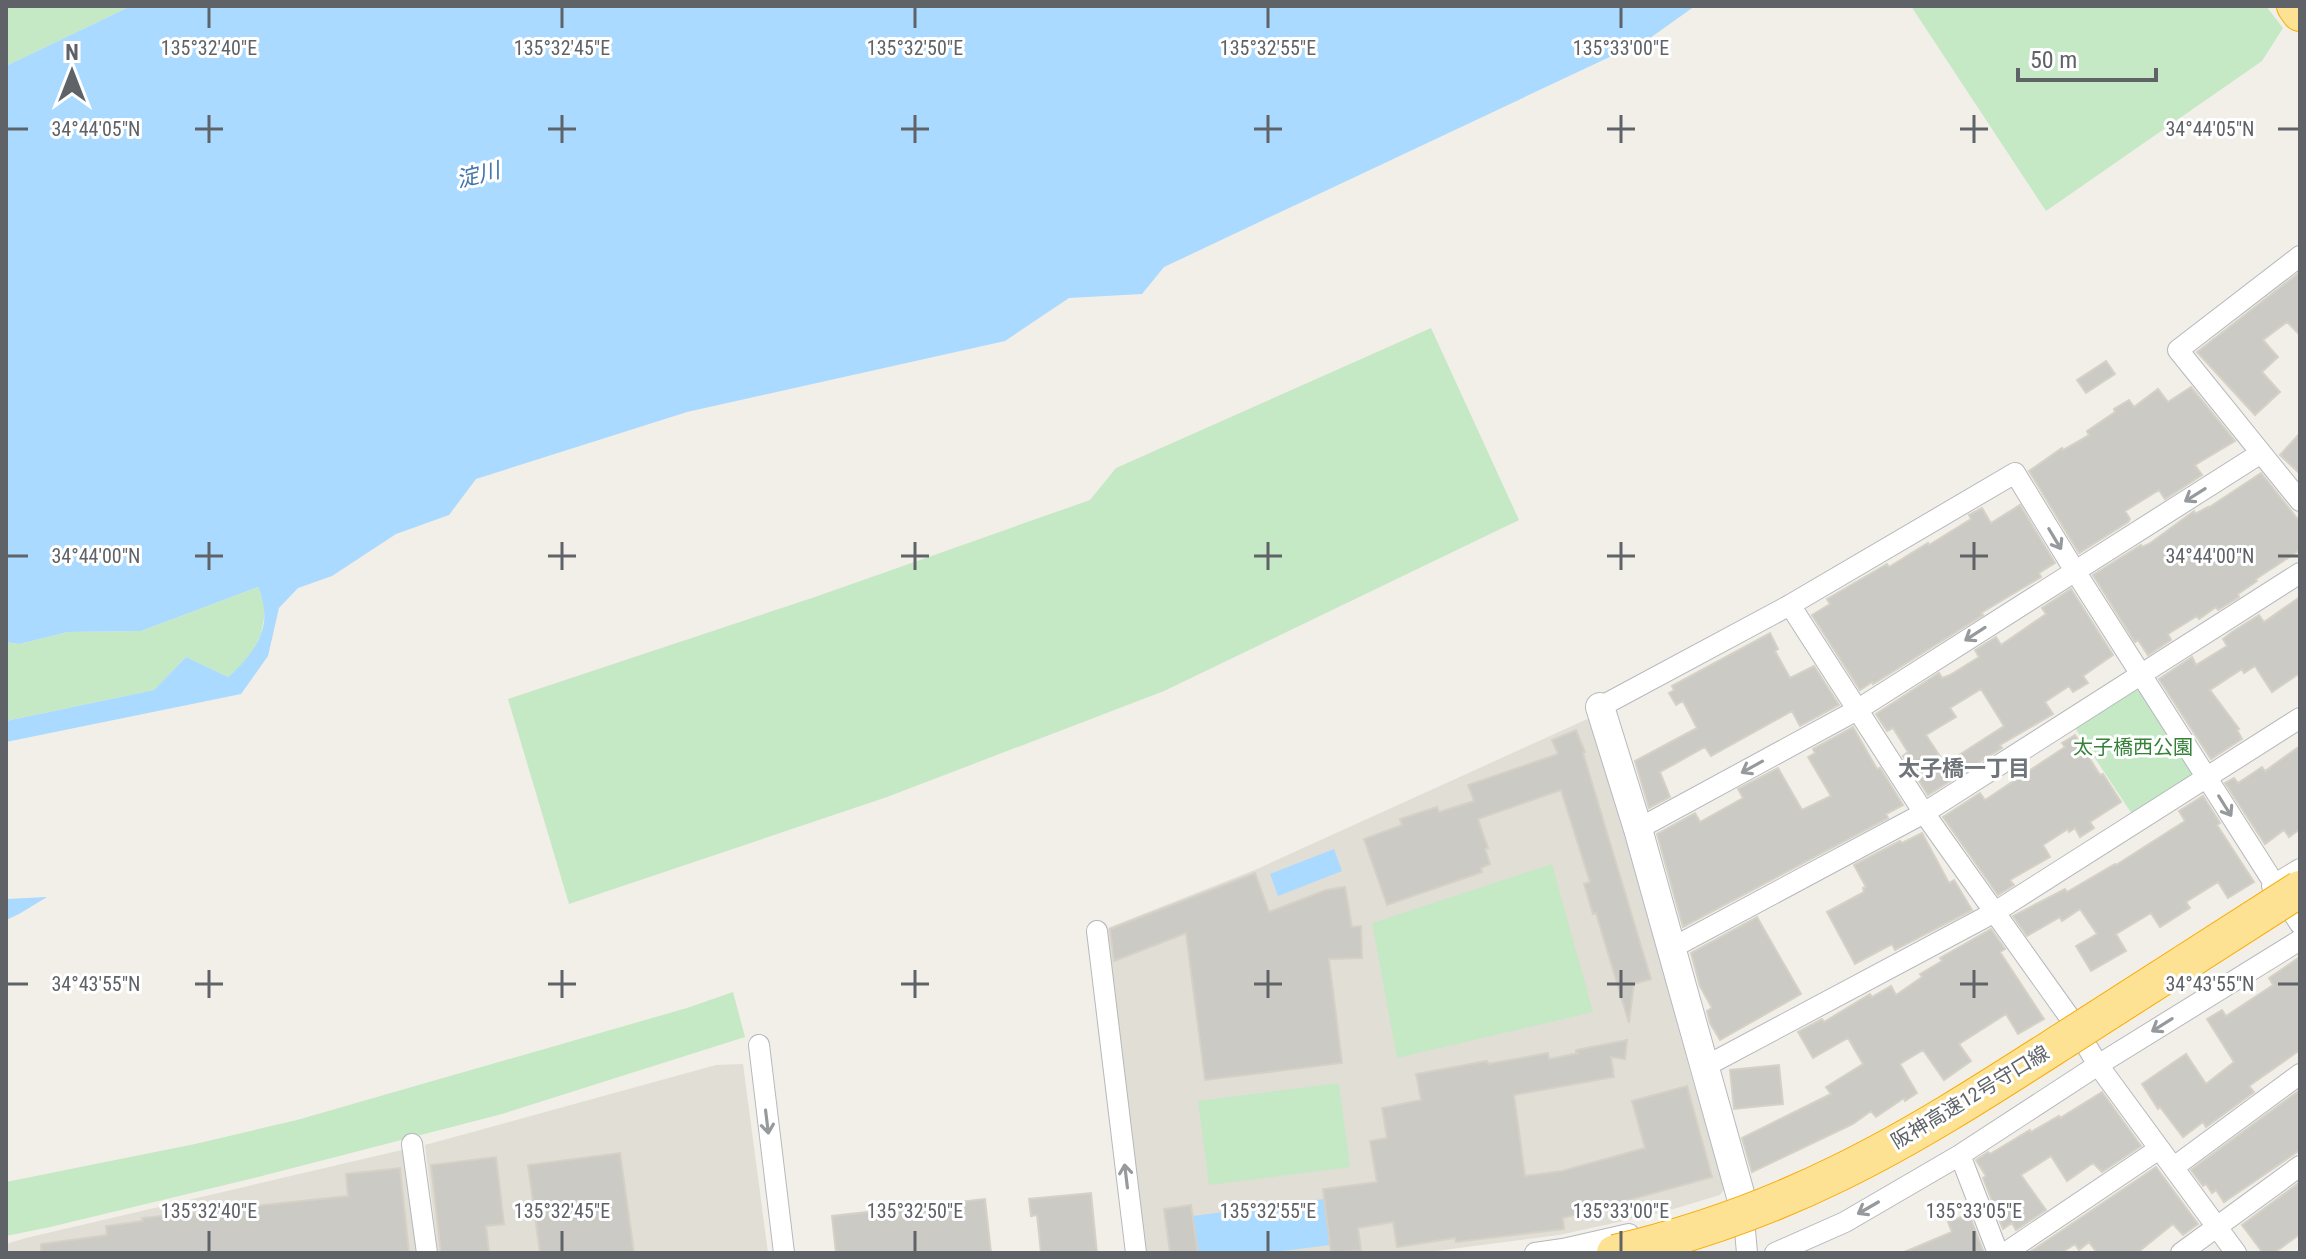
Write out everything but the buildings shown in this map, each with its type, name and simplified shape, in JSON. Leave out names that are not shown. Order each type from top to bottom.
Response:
[{"type":"highway","points":[[2295,6],[2300,13]]},
{"type":"highway","name":"阪神高速12号守口線","points":[[1615,1253],[1689,1233],[1742,1214],[1810,1186],[1884,1150],[2045,1052],[2287,887]]},
{"type":"highway","name":"阪神高速12号守口線","points":[[1702,1253],[1805,1214],[1932,1149],[2300,917]]},
{"type":"street","points":[[2298,494],[2178,350],[2300,256]]},
{"type":"street","points":[[1638,829],[1857,710],[2261,453]]},
{"type":"street","points":[[1747,1253],[1743,1204],[1706,1066],[1600,707],[1790,605],[2015,473],[2207,776],[2287,887],[2300,924]]},
{"type":"street","points":[[1672,948],[1924,813],[2300,573]]},
{"type":"street","points":[[1790,605],[1924,813],[2070,1018],[2098,1065],[2236,1253]]},
{"type":"street","points":[[1706,1066],[1995,912],[2300,718]]},
{"type":"street","points":[[1535,1253],[1604,1240],[1743,1204],[1836,1163],[2287,887],[2300,869]]},
{"type":"street","points":[[1097,931],[1136,1253]]},
{"type":"street","points":[[1775,1253],[1845,1222],[1960,1155],[2300,940]]},
{"type":"street","points":[[759,1045],[784,1253]]},
{"type":"street","points":[[2174,1167],[2300,1074]]},
{"type":"street","points":[[412,1144],[427,1253]]},
{"type":"street","points":[[2005,1253],[2159,1149]]},
{"type":"street","points":[[1960,1155],[1998,1253]]},
{"type":"street","points":[[2181,1253],[2300,1166]]},
{"type":"shaded area","points":[[1594,716],[1693,1082],[1725,1188],[1720,1195],[1660,1213],[1559,1235],[1421,1253],[1143,1253],[1104,933],[1110,927],[1257,869]]},
{"type":"shaded area","points":[[743,1064],[768,1253],[438,1253],[425,1145],[716,1065]]},
{"type":"shaded area","points":[[406,1149],[421,1253],[6,1253],[6,1244],[26,1238]]},
{"type":"green space","points":[[6,6],[131,6],[6,66]]},
{"type":"green space","points":[[1911,6],[2266,6],[2283,28],[2262,61],[2046,211]]},
{"type":"green space","points":[[1431,328],[1519,520],[1164,691],[887,797],[569,904],[508,699],[815,597],[1090,500],[1116,468]]},
{"type":"green space","points":[[258,587],[266,607],[261,634],[250,657],[228,677],[186,657],[154,690],[6,721],[6,642],[19,644],[68,632],[141,631]]},
{"type":"green space","name":"太子橋西公園","points":[[2134,689],[2142,691],[2192,770],[2190,779],[2132,814],[2075,728]]},
{"type":"green space","points":[[1552,864],[1593,1012],[1397,1058],[1372,923]]},
{"type":"green space","points":[[733,992],[745,1037],[502,1114],[258,1177],[6,1236],[6,1182],[297,1120]]},
{"type":"green space","points":[[1339,1083],[1350,1167],[1209,1185],[1198,1101]]},
{"type":"water","name":"淀川","points":[[131,6],[1695,6],[1650,38],[1164,267],[1142,294],[1069,298],[1005,341],[687,412],[476,479],[449,515],[396,534],[332,576],[298,588],[279,608],[268,656],[241,694],[6,742],[6,721],[154,690],[186,657],[228,677],[254,648],[263,626],[263,601],[258,587],[141,631],[68,632],[19,644],[6,642],[6,66]]},
{"type":"water","points":[[1334,849],[1342,871],[1278,896],[1270,874]]},
{"type":"water","points":[[47,897],[19,914],[6,920],[6,899]]},
{"type":"water","points":[[1324,1199],[1330,1245],[1267,1253],[1197,1253],[1193,1216]]},
{"type":"district","name":"太子橋一丁目","points":[[1964,768]]}]
